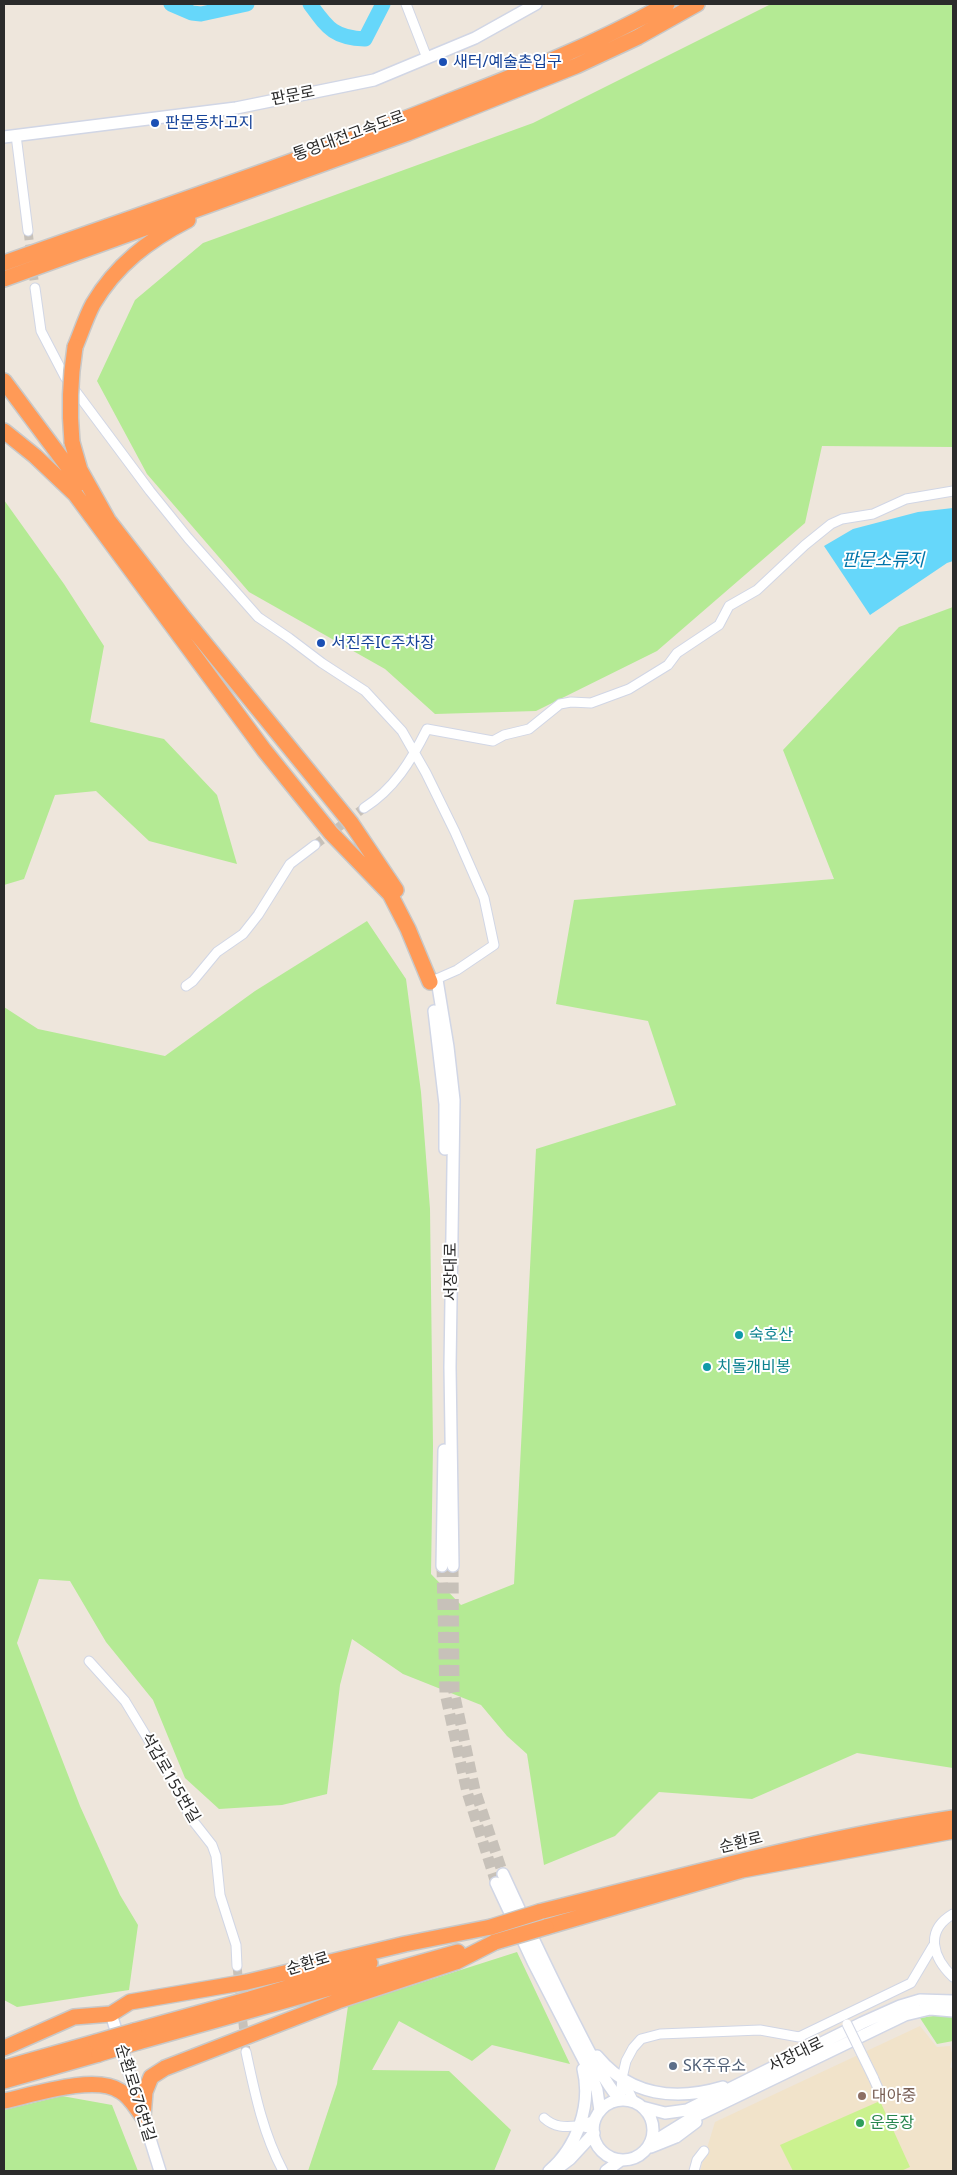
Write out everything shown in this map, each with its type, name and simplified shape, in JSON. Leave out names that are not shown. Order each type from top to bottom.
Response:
[{"type":"highway","name":"통영대전고속도로","points":[[4,263],[402,120],[568,54],[627,26],[667,4]]},
{"type":"highway","name":"통영대전고속도로","points":[[4,279],[408,133],[576,66],[638,37],[697,4]]},
{"type":"highway","points":[[108,520],[80,470],[72,442],[70,377],[75,347],[93,305],[110,279],[133,255],[154,238],[234,196]]},
{"type":"highway","points":[[4,381],[195,632],[351,823],[396,890],[434,981]]},
{"type":"highway","points":[[4,398],[264,750],[331,833],[390,894],[434,981]]},
{"type":"highway","points":[[4,431],[35,456],[75,494]]},
{"type":"highway","name":"순환로","points":[[136,2037],[250,1999],[539,1912],[658,1883],[744,1859],[845,1837],[953,1818]]},
{"type":"highway","name":"순환로","points":[[136,2037],[496,1942],[742,1870],[953,1831]]},
{"type":"highway","points":[[4,2048],[74,2018],[111,2014],[130,2002],[257,1980],[405,1944],[491,1927]]},
{"type":"highway","points":[[142,2117],[145,2092],[151,2077],[165,2068],[338,2001],[456,1962],[496,1942]]},
{"type":"highway","points":[[4,2081],[98,2048],[136,2037]]},
{"type":"highway","points":[[4,2068],[98,2048]]},
{"type":"highway","points":[[4,2101],[96,2084],[109,2086],[121,2091],[142,2117]]},
{"type":"street","points":[[406,4],[428,58]]},
{"type":"street","name":"판문로","points":[[4,137],[236,108],[374,80],[475,38],[536,4]]},
{"type":"street","points":[[16,136],[28,231]]},
{"type":"street","points":[[34,288],[41,331],[65,377],[183,531],[258,617],[365,691],[402,731],[455,832],[484,898],[494,945],[457,970],[434,981]]},
{"type":"street","points":[[364,808],[380,798],[394,784],[415,754],[427,729],[493,741],[504,735],[529,729],[560,704],[570,702],[591,703],[629,689],[668,664],[677,653],[720,625],[729,606],[756,590],[784,567],[805,545],[832,524],[842,519],[874,514],[906,499],[953,491]]},
{"type":"street","points":[[186,986],[193,981],[217,952],[243,934],[258,915],[290,864],[314,845]]},
{"type":"street","name":"서장대로","points":[[434,981],[445,1104],[447,1566]]},
{"type":"street","name":"석갑로155번길","points":[[89,1661],[125,1701],[177,1787],[190,1817],[212,1846],[216,1856],[220,1895],[236,1945],[237,1966]]},
{"type":"street","points":[[620,2100],[609,2086],[579,2031],[500,1879],[533,1962],[591,2074],[596,2090],[596,2123],[600,2148],[613,2158],[621,2160]]},
{"type":"street","points":[[620,2100],[626,2061],[633,2048],[641,2039],[660,2034],[760,2030],[799,2037],[845,2020],[911,1983],[933,1946],[937,1930],[953,1914]]},
{"type":"street","points":[[933,1946],[943,1968],[953,1977]]},
{"type":"street","name":"서장대로","points":[[638,2104],[665,2113],[687,2110],[742,2081],[900,2006],[920,2000],[953,2001]]},
{"type":"street","name":"서장대로","points":[[648,2146],[666,2143],[710,2110],[905,2014],[930,2009],[953,2011]]},
{"type":"street","name":"순환로676번길","points":[[111,2014],[160,2171]]},
{"type":"street","points":[[845,2020],[880,2093]]},
{"type":"street","points":[[579,2031],[607,2068],[644,2090],[669,2095],[711,2090],[742,2081]]},
{"type":"street","points":[[551,2171],[564,2154],[579,2126],[586,2102],[586,2082],[576,2046]]},
{"type":"street","points":[[246,2052],[258,2109],[272,2150],[283,2171]]},
{"type":"street","points":[[606,2171],[621,2160],[635,2157],[648,2146],[653,2134],[649,2114],[638,2104],[622,2078]]},
{"type":"street","points":[[566,2171],[570,2159],[613,2102],[620,2100],[638,2104]]},
{"type":"street","points":[[544,2118],[552,2125],[557,2126],[579,2126],[596,2123]]},
{"type":"street","points":[[694,2171],[697,2160],[704,2151]]},
{"type":"street","points":[[551,2171],[570,2159]]},
{"type":"shaded area","name":"대아중","points":[[920,2026],[937,2047],[950,2046],[953,2056],[950,2067],[953,2069],[953,2171],[700,2171],[715,2122]]},
{"type":"green space","points":[[771,4],[953,4],[953,447],[822,446],[805,523],[657,651],[536,711],[435,714],[385,669],[249,592],[147,474],[97,381],[135,300],[203,243],[533,123]]},
{"type":"green space","points":[[4,500],[64,584],[104,646],[90,722],[164,739],[217,795],[237,864],[149,841],[96,791],[55,795],[24,879],[4,885]]},
{"type":"green space","points":[[953,607],[953,1768],[857,1753],[752,1799],[659,1792],[615,1836],[544,1865],[527,1754],[507,1736],[481,1705],[403,1674],[352,1639],[340,1685],[327,1794],[282,1805],[219,1809],[185,1778],[153,1700],[106,1642],[70,1581],[39,1579],[17,1643],[80,1806],[120,1895],[138,1925],[129,1990],[17,2007],[4,2000],[4,1007],[38,1029],[165,1056],[255,991],[367,921],[406,979],[421,1092],[430,1209],[433,1446],[431,1574],[461,1605],[514,1584],[536,1149],[676,1105],[648,1021],[556,1004],[574,900],[834,879],[783,750],[899,627]]},
{"type":"green space","points":[[517,1952],[570,2064],[492,2045],[472,2061],[399,2021],[372,2070],[449,2071],[511,2130],[494,2171],[308,2171],[337,2084],[348,2006]]},
{"type":"green space","points":[[953,2015],[953,2041],[937,2044],[920,2018]]},
{"type":"green space","points":[[62,2096],[112,2105],[138,2171],[4,2171],[4,2110]]},
{"type":"green space","name":"운동장","points":[[880,2101],[910,2167],[901,2171],[793,2171],[780,2145]]},
{"type":"water","name":"판문소류지","points":[[953,508],[953,561],[947,563],[870,615],[824,546],[853,529],[918,512]]},
{"type":"waterway","points":[[171,4],[192,13],[201,14],[247,4]]},
{"type":"waterway","points":[[310,4],[326,25],[338,34],[365,39],[383,4]]},
{"type":"tunnel","points":[[28,231],[35,288]]},
{"type":"tunnel","points":[[315,845],[364,808]]},
{"type":"tunnel","points":[[442,1566],[445,1693],[467,1792],[496,1883]]},
{"type":"tunnel","points":[[453,1566],[454,1692],[475,1790],[503,1874]]},
{"type":"tunnel","points":[[237,1966],[246,2052]]},
{"type":"place","name":"새터/예술촌입구","points":[[443,62]]},
{"type":"place","name":"판문동차고지","points":[[155,123]]},
{"type":"place","name":"서진주IC주차장","points":[[321,643]]},
{"type":"place","name":"숙호산","points":[[739,1335]]},
{"type":"place","name":"치돌개비봉","points":[[707,1367]]},
{"type":"place","name":"SK주유소","points":[[673,2066]]},
{"type":"place","name":"대아중","points":[[862,2096]]},
{"type":"place","name":"운동장","points":[[860,2123]]}]
